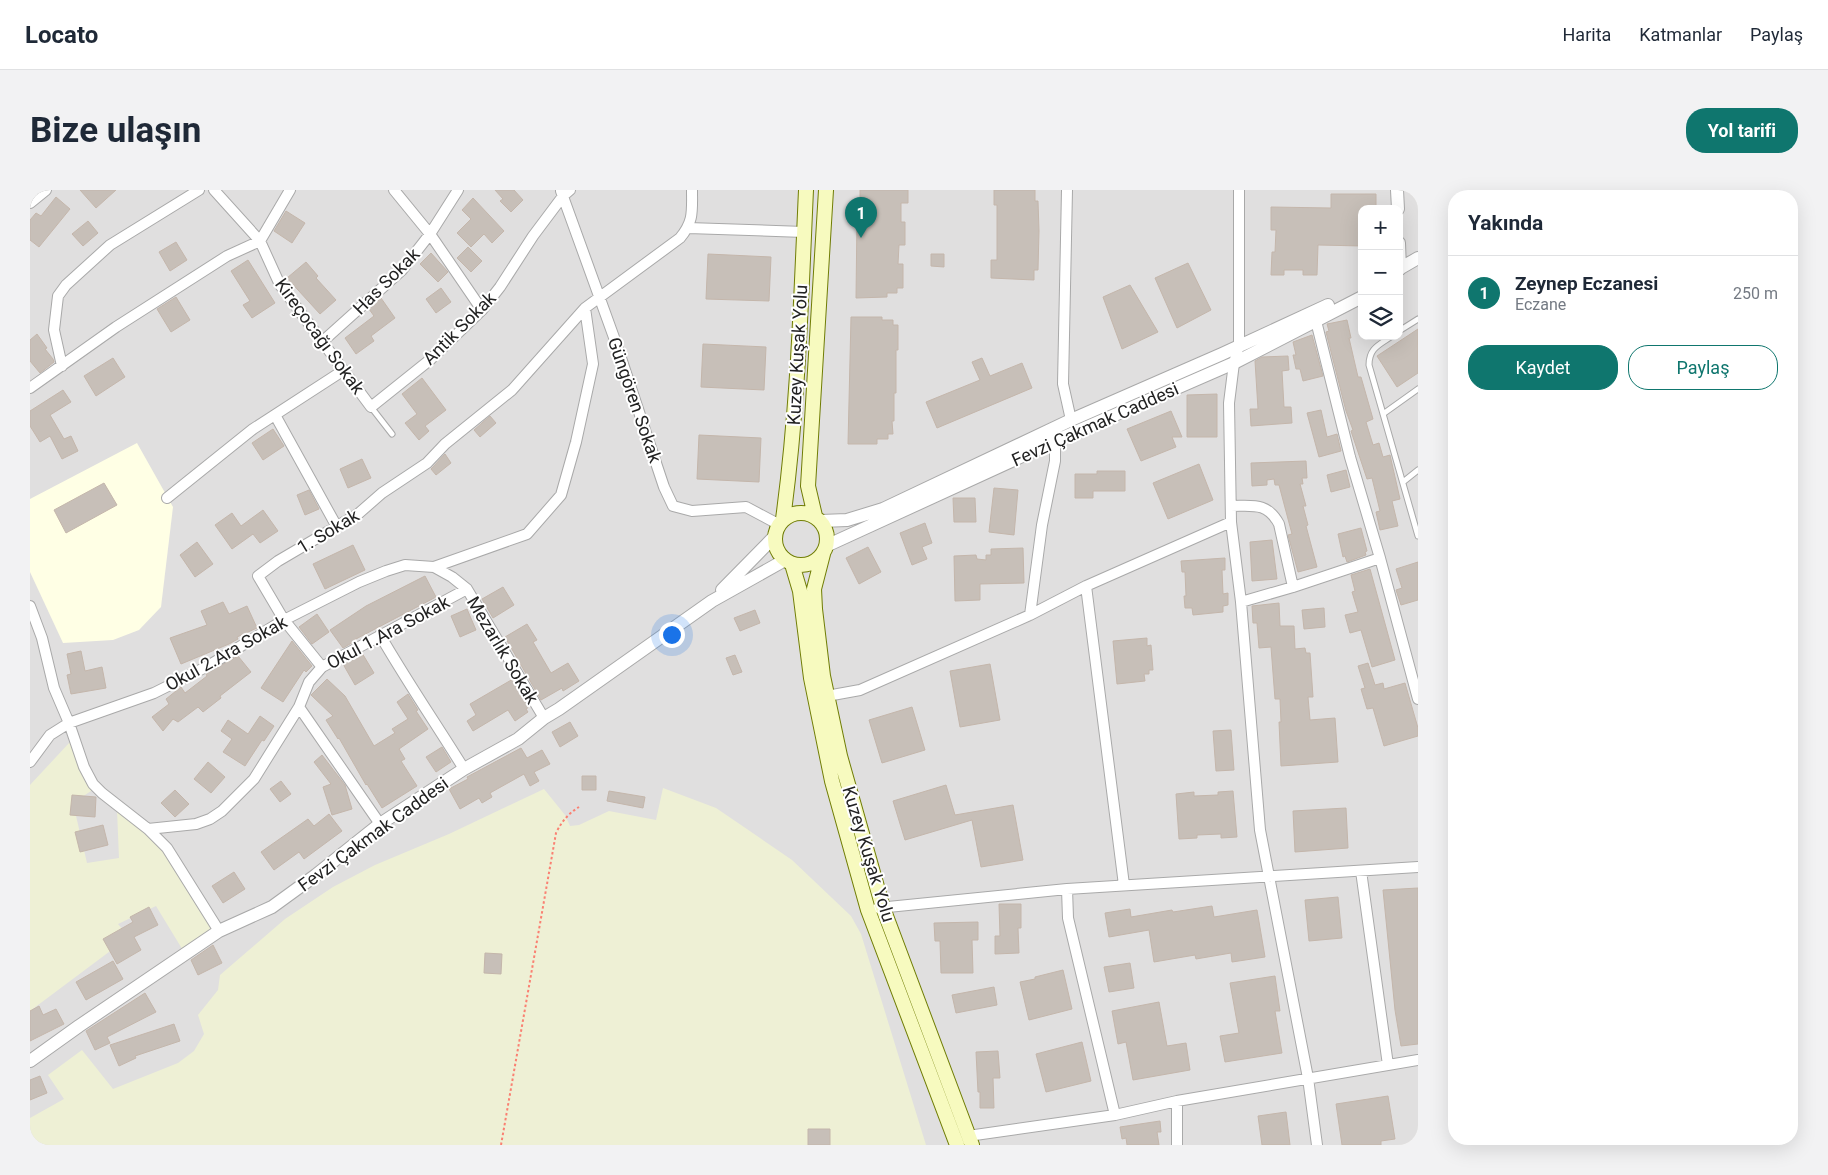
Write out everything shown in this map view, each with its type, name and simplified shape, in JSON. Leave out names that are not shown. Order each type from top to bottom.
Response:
[{"type":"main road","name":"Kuzey Kuşak Yolu","points":[[778,527],[791,458],[806,190]]},
{"type":"main road","name":"Kuzey Kuşak Yolu","points":[[818,519],[808,486],[826,190]]},
{"type":"main road","points":[[804,512],[818,519],[826,529],[825,550],[817,560],[809,564],[800,565],[788,562],[776,550],[778,527],[793,513],[804,512]]},
{"type":"main road","name":"Kuzey Kuşak Yolu","points":[[825,550],[814,589],[823,676],[840,756],[883,908],[970,1140]]},
{"type":"main road","name":"Kuzey Kuşak Yolu","points":[[788,562],[800,591],[810,678],[832,781],[868,910],[957,1145]]},
{"type":"street","points":[[30,202],[46,190]]},
{"type":"street","points":[[62,366],[54,330],[58,296],[62,290],[110,245],[199,190]]},
{"type":"street","name":"Kireçocağı Sokak","points":[[214,190],[260,241],[280,285],[371,407]]},
{"type":"street","points":[[30,388],[116,327],[227,256],[260,241],[290,190]]},
{"type":"street","points":[[394,190],[430,234],[482,310]]},
{"type":"street","name":"Has Sokak","points":[[323,341],[402,270],[430,234],[458,190]]},
{"type":"street","points":[[692,190],[692,217],[688,228],[804,232]]},
{"type":"street","points":[[1067,190],[1063,384],[1071,420]]},
{"type":"street","points":[[1240,190],[1239,345],[1234,363],[1229,403],[1231,522],[1241,602],[1260,830],[1308,1078],[1317,1145]]},
{"type":"street","points":[[1397,190],[1398,205]]},
{"type":"street","name":"Güngören Sokak","points":[[565,192],[664,487],[673,506],[692,511],[746,507],[778,527]]},
{"type":"street","name":"Antik Sokak","points":[[371,407],[431,359],[482,310],[565,192]]},
{"type":"street","name":"1. Sokak","points":[[284,620],[258,576],[278,561],[358,514],[396,483],[427,463],[445,444],[512,390],[585,308],[680,238],[688,228]]},
{"type":"street","points":[[1403,270],[1418,258]]},
{"type":"street","points":[[1403,271],[1418,267]]},
{"type":"street","points":[[818,519],[847,520],[875,512],[1071,420],[1239,345],[1315,316],[1358,290]]},
{"type":"street","name":"Fevzi Çakmak Caddesi","points":[[825,550],[1055,441],[1234,363],[1315,316],[1358,299]]},
{"type":"street","points":[[434,567],[527,534],[561,495],[576,442],[593,364],[585,308]]},
{"type":"street","points":[[1315,316],[1350,457],[1380,558],[1418,699]]},
{"type":"street","points":[[167,498],[236,442],[344,370]]},
{"type":"street","points":[[275,415],[337,526]]},
{"type":"street","points":[[1030,614],[1042,524],[1055,461],[1055,441]]},
{"type":"street","points":[[1231,506],[1258,506],[1268,510],[1275,517],[1279,524],[1293,587]]},
{"type":"street","points":[[827,696],[860,690],[1030,614],[1086,586],[1231,522]]},
{"type":"street","points":[[712,601],[778,527]]},
{"type":"street","points":[[1241,602],[1380,558]]},
{"type":"street","points":[[712,601],[788,562]]},
{"type":"street","name":"Okul 2.Ara Sokak","points":[[30,762],[50,735],[69,723],[154,693],[208,666],[284,620],[359,582],[405,565],[434,567]]},
{"type":"street","name":"Mezarlık Sokak","points":[[434,567],[452,577],[467,590],[544,718]]},
{"type":"street","points":[[1086,586],[1124,885]]},
{"type":"street","name":"Okul 1.Ara Sokak","points":[[148,829],[196,824],[210,819],[222,811],[254,780],[299,707],[309,682],[322,667],[467,590]]},
{"type":"street","name":"Fevzi Çakmak Caddesi","points":[[30,1061],[219,931],[272,907],[380,824],[464,769],[518,739],[544,718],[712,601]]},
{"type":"street","points":[[30,606],[42,638],[54,688],[69,723],[84,767],[93,784],[148,829],[167,848],[219,931]]},
{"type":"street","points":[[284,620],[322,667]]},
{"type":"street","points":[[380,635],[405,679],[464,769]]},
{"type":"street","points":[[299,707],[380,824]]},
{"type":"street","points":[[868,910],[1124,885],[1269,878],[1418,867]]},
{"type":"street","points":[[1361,871],[1388,1065]]},
{"type":"street","points":[[1067,890],[1068,918],[1115,1115]]},
{"type":"street","points":[[970,1140],[1115,1115],[1177,1101],[1418,1060]]},
{"type":"street","points":[[1177,1101],[1177,1145]]},
{"type":"lane","points":[[1403,329],[1418,318]]},
{"type":"lane","points":[[1386,340],[1373,349],[1369,358],[1369,365],[1418,536]]},
{"type":"lane","points":[[1383,414],[1418,389]]},
{"type":"lane","name":"Kireçocağı Sokak","points":[[371,407],[392,434]]},
{"type":"lane","points":[[1403,482],[1418,470]]},
{"type":"path","points":[[501,1145],[556,833],[562,822],[579,808]]},
{"type":"shaded area","points":[[30,190],[1418,190],[1418,1145],[30,1145]]},
{"type":"shaded area","points":[[137,443],[173,507],[161,607],[139,630],[113,640],[63,643],[30,572],[30,499]]},
{"type":"shaded area","points":[[70,742],[94,789],[73,803],[87,863],[119,858],[117,810],[147,828],[172,860],[213,932],[184,952],[156,906],[118,924],[129,937],[30,1011],[30,785]]},
{"type":"shaded area","points":[[663,788],[716,808],[741,825],[792,860],[851,916],[861,934],[926,1145],[30,1145],[30,1118],[64,1099],[48,1075],[82,1050],[113,1089],[178,1063],[194,1051],[204,1034],[198,1015],[218,990],[220,975],[285,919],[333,887],[375,865],[449,834],[544,789],[565,815],[570,826],[579,825],[609,811],[656,820]]},
{"type":"building","points":[[80,190],[116,190],[96,208]]},
{"type":"building","points":[[495,190],[514,190],[523,200],[511,212],[500,201],[503,199]]},
{"type":"building","points":[[860,190],[908,190],[908,203],[901,203],[901,222],[905,222],[905,245],[899,245],[898,264],[903,264],[903,288],[897,288],[897,293],[887,293],[887,297],[856,298],[857,216],[860,216]]},
{"type":"building","points":[[994,190],[1035,190],[1035,201],[1038,201],[1039,231],[1038,270],[1034,270],[1034,280],[991,278],[991,260],[997,260],[997,205],[994,205]]},
{"type":"building","points":[[1331,194],[1376,194],[1376,205],[1358,205],[1358,246],[1318,245],[1317,275],[1303,275],[1303,270],[1284,270],[1284,275],[1271,275],[1272,252],[1275,252],[1276,230],[1271,230],[1271,207],[1331,208]]},
{"type":"building","points":[[56,197],[70,209],[39,247],[30,240],[30,220],[36,213],[41,216]]},
{"type":"building","points":[[473,198],[504,231],[492,243],[484,234],[471,247],[457,233],[471,219],[462,210]]},
{"type":"building","points":[[286,211],[305,223],[292,243],[274,231]]},
{"type":"building","points":[[88,221],[98,233],[83,246],[72,234]]},
{"type":"building","points":[[176,242],[187,260],[170,271],[159,252]]},
{"type":"building","points":[[468,247],[482,261],[471,272],[457,258]]},
{"type":"building","points":[[431,253],[448,272],[438,282],[420,264]]},
{"type":"building","points":[[708,254],[771,257],[769,301],[706,299]]},
{"type":"building","points":[[931,254],[944,254],[944,267],[931,266]]},
{"type":"building","points":[[248,260],[275,303],[252,318],[243,305],[250,301],[231,271]]},
{"type":"building","points":[[306,262],[318,276],[316,278],[336,300],[320,314],[287,278]]},
{"type":"building","points":[[1188,263],[1211,310],[1177,328],[1155,278]]},
{"type":"building","points":[[1130,285],[1158,332],[1122,349],[1103,297]]},
{"type":"building","points":[[441,288],[451,302],[436,313],[426,299]]},
{"type":"building","points":[[176,297],[190,320],[171,332],[157,309]]},
{"type":"building","points":[[381,298],[395,318],[371,336],[374,341],[356,354],[345,338],[374,316],[369,309]]},
{"type":"building","points":[[851,317],[882,317],[882,320],[893,320],[893,325],[898,325],[896,393],[894,393],[894,421],[892,421],[893,434],[888,434],[888,439],[877,439],[877,444],[848,444]]},
{"type":"building","points":[[1347,320],[1358,377],[1361,377],[1373,419],[1366,422],[1373,445],[1379,443],[1383,457],[1390,455],[1400,499],[1392,501],[1398,526],[1380,530],[1376,512],[1380,511],[1372,478],[1367,479],[1351,431],[1353,430],[1346,411],[1326,332],[1329,331],[1327,324]]},
{"type":"building","points":[[1418,329],[1418,373],[1397,387],[1377,356]]},
{"type":"building","points":[[37,334],[54,362],[40,373],[30,361],[30,340]]},
{"type":"building","points":[[1312,335],[1323,376],[1303,381],[1300,369],[1296,369],[1293,355],[1296,355],[1293,342]]},
{"type":"building","points":[[703,344],[766,347],[764,390],[701,387]]},
{"type":"building","points":[[1288,356],[1289,370],[1282,371],[1284,407],[1291,407],[1292,423],[1251,426],[1250,409],[1258,409],[1255,361],[1262,357]]},
{"type":"building","points":[[113,358],[125,377],[96,396],[84,376]]},
{"type":"building","points":[[982,358],[990,376],[1022,363],[1032,388],[937,428],[926,402],[980,380],[972,362]]},
{"type":"building","points":[[422,378],[446,410],[425,426],[429,431],[419,440],[405,423],[417,414],[402,394]]},
{"type":"building","points":[[63,390],[71,402],[50,415],[64,439],[71,436],[78,451],[62,459],[50,436],[40,442],[30,426],[30,411]]},
{"type":"building","points":[[1217,394],[1217,437],[1187,437],[1187,395]]},
{"type":"building","points":[[1321,410],[1327,437],[1337,434],[1341,451],[1319,457],[1307,413]]},
{"type":"building","points":[[1171,411],[1182,437],[1172,437],[1176,447],[1141,461],[1127,429]]},
{"type":"building","points":[[490,416],[496,423],[480,437],[474,430]]},
{"type":"building","points":[[273,429],[284,446],[263,460],[252,443]]},
{"type":"building","points":[[699,435],[761,438],[759,482],[697,479]]},
{"type":"building","points":[[445,454],[451,463],[436,475],[431,469]]},
{"type":"building","points":[[362,459],[371,478],[348,488],[340,469]]},
{"type":"building","points":[[1306,461],[1307,478],[1302,478],[1303,484],[1300,484],[1306,506],[1303,506],[1308,525],[1306,526],[1317,567],[1298,572],[1288,535],[1292,534],[1279,485],[1275,485],[1274,479],[1267,480],[1267,485],[1252,486],[1251,463]]},
{"type":"building","points":[[1199,464],[1213,500],[1168,519],[1153,483]]},
{"type":"building","points":[[1346,470],[1350,487],[1331,492],[1327,475]]},
{"type":"building","points":[[1097,471],[1125,471],[1125,491],[1093,491],[1093,498],[1075,498],[1075,474],[1097,474]]},
{"type":"building","points":[[104,483],[117,505],[66,533],[54,510]]},
{"type":"building","points":[[994,488],[1018,490],[1014,535],[989,532]]},
{"type":"building","points":[[309,490],[319,509],[305,515],[297,495]]},
{"type":"building","points":[[953,498],[975,498],[976,522],[954,522]]},
{"type":"building","points":[[263,510],[278,531],[260,543],[253,534],[232,549],[215,525],[232,513],[241,526]]},
{"type":"building","points":[[925,523],[932,543],[922,547],[927,559],[912,565],[900,533]]},
{"type":"building","points":[[1361,528],[1367,551],[1365,552],[1366,555],[1347,562],[1345,556],[1343,557],[1338,534]]},
{"type":"building","points":[[1272,540],[1277,579],[1252,581],[1250,542]]},
{"type":"building","points":[[197,542],[213,564],[195,577],[180,555]]},
{"type":"building","points":[[353,545],[365,570],[325,589],[313,564]]},
{"type":"building","points":[[868,547],[881,572],[859,584],[846,558]]},
{"type":"building","points":[[1023,548],[1024,583],[980,584],[980,600],[955,601],[954,556],[976,555],[977,559],[986,560],[986,555],[991,555],[991,549]]},
{"type":"building","points":[[1225,558],[1225,570],[1222,570],[1223,594],[1228,593],[1228,605],[1223,606],[1223,612],[1193,615],[1192,608],[1185,608],[1185,572],[1182,572],[1181,561]]},
{"type":"building","points":[[1418,562],[1418,600],[1401,605],[1396,590],[1402,588],[1396,569]]},
{"type":"building","points":[[1370,569],[1395,660],[1372,667],[1361,630],[1350,633],[1345,615],[1358,612],[1352,592],[1355,591],[1351,575]]},
{"type":"building","points":[[425,576],[436,597],[354,640],[343,648],[330,630],[366,606]]},
{"type":"building","points":[[503,587],[514,605],[493,618],[482,599]]},
{"type":"building","points":[[223,602],[229,614],[247,606],[257,628],[237,637],[238,639],[229,644],[181,664],[170,638],[207,625],[201,611]]},
{"type":"building","points":[[1279,603],[1280,626],[1294,626],[1295,649],[1305,648],[1306,653],[1310,653],[1313,697],[1308,697],[1310,720],[1335,718],[1338,762],[1281,766],[1280,699],[1275,699],[1271,647],[1259,648],[1257,623],[1253,623],[1252,606]]},
{"type":"building","points":[[1324,608],[1325,627],[1304,629],[1302,610]]},
{"type":"building","points":[[467,609],[476,630],[460,637],[451,616]]},
{"type":"building","points":[[755,610],[760,623],[740,631],[734,618]]},
{"type":"building","points":[[317,614],[329,632],[312,644],[299,627]]},
{"type":"building","points":[[527,624],[537,640],[533,642],[551,673],[568,663],[579,681],[563,691],[562,688],[541,700],[505,637]]},
{"type":"building","points":[[1147,638],[1147,646],[1151,645],[1153,670],[1149,670],[1149,674],[1144,674],[1145,681],[1117,684],[1113,641]]},
{"type":"building","points":[[292,641],[312,666],[306,672],[304,670],[283,702],[261,688]]},
{"type":"building","points":[[81,651],[85,671],[102,667],[106,688],[71,694],[67,675],[71,674],[67,654]]},
{"type":"building","points":[[362,653],[374,673],[355,685],[343,664]]},
{"type":"building","points":[[735,655],[742,672],[733,675],[726,658]]},
{"type":"building","points":[[238,656],[251,672],[203,712],[198,707],[178,722],[173,719],[163,731],[152,717],[169,704],[166,699],[181,687],[185,693],[207,676],[206,674]]},
{"type":"building","points":[[1368,663],[1375,685],[1383,683],[1384,689],[1405,683],[1418,728],[1418,736],[1384,746],[1373,708],[1367,709],[1361,689],[1365,688],[1358,666]]},
{"type":"building","points":[[990,664],[1000,720],[960,727],[950,671]]},
{"type":"building","points":[[327,679],[345,696],[374,746],[395,733],[392,729],[408,719],[397,702],[408,694],[428,729],[399,749],[405,759],[401,761],[417,786],[382,808],[326,720],[333,716],[311,695]]},
{"type":"building","points":[[513,679],[529,707],[526,709],[528,712],[515,721],[508,710],[473,731],[467,721],[476,715],[470,704]]},
{"type":"building","points":[[912,707],[925,750],[882,763],[869,720]]},
{"type":"building","points":[[260,716],[274,726],[245,766],[223,752],[232,739],[221,731],[228,720],[248,734]]},
{"type":"building","points":[[570,722],[578,736],[560,747],[552,732]]},
{"type":"building","points":[[1231,730],[1234,770],[1216,771],[1213,731]]},
{"type":"building","points":[[442,747],[451,762],[436,772],[426,757]]},
{"type":"building","points":[[521,748],[527,758],[542,750],[550,764],[534,772],[539,781],[530,786],[524,774],[490,793],[492,797],[482,803],[479,798],[460,809],[449,789],[468,779],[467,777]]},
{"type":"building","points":[[322,755],[345,785],[352,809],[332,815],[323,787],[331,784],[314,762]]},
{"type":"building","points":[[208,762],[225,777],[211,793],[194,779]]},
{"type":"building","points":[[582,776],[596,776],[596,790],[582,790]]},
{"type":"building","points":[[281,781],[291,794],[280,802],[270,789]]},
{"type":"building","points":[[946,785],[955,815],[1013,805],[1023,860],[981,867],[972,820],[905,840],[893,801]]},
{"type":"building","points":[[175,790],[189,804],[175,817],[161,803]]},
{"type":"building","points":[[609,791],[645,797],[643,808],[607,801]]},
{"type":"building","points":[[1233,791],[1237,837],[1221,838],[1221,834],[1197,835],[1197,838],[1179,839],[1176,794],[1194,792],[1194,796],[1218,795],[1218,792]]},
{"type":"building","points":[[72,795],[96,797],[95,817],[70,815]]},
{"type":"building","points":[[1346,808],[1348,848],[1295,852],[1293,811]]},
{"type":"building","points":[[329,814],[342,831],[304,859],[299,852],[274,870],[261,852],[308,819],[314,826]]},
{"type":"building","points":[[103,825],[108,845],[80,852],[75,832]]},
{"type":"building","points":[[234,872],[245,889],[223,903],[212,886]]},
{"type":"building","points":[[1418,888],[1418,1044],[1401,1046],[1395,1010],[1383,890]]},
{"type":"building","points":[[1338,897],[1342,938],[1309,941],[1305,900]]},
{"type":"building","points":[[999,904],[1021,904],[1021,928],[1018,928],[1019,953],[995,954],[995,936],[1000,936]]},
{"type":"building","points":[[1212,906],[1214,917],[1257,910],[1265,957],[1232,962],[1231,953],[1196,959],[1195,955],[1154,962],[1149,930],[1109,937],[1105,913],[1130,909],[1131,917]]},
{"type":"building","points":[[149,907],[158,925],[134,937],[141,950],[117,964],[103,939],[133,922],[130,917]]},
{"type":"building","points":[[978,922],[978,940],[972,940],[973,973],[941,973],[940,941],[935,941],[934,923]]},
{"type":"building","points":[[213,945],[222,963],[198,975],[191,960]]},
{"type":"building","points":[[485,953],[502,954],[501,974],[484,973]]},
{"type":"building","points":[[113,961],[123,979],[86,1000],[76,982]]},
{"type":"building","points":[[1130,963],[1134,988],[1109,992],[1104,967]]},
{"type":"building","points":[[1063,970],[1072,1009],[1029,1020],[1020,982]]},
{"type":"building","points":[[1275,976],[1280,1011],[1275,1011],[1282,1053],[1225,1062],[1220,1036],[1239,1033],[1230,983]]},
{"type":"building","points":[[994,987],[997,1005],[956,1013],[952,995]]},
{"type":"building","points":[[145,993],[156,1012],[107,1037],[110,1043],[95,1050],[86,1031]]},
{"type":"building","points":[[1159,1002],[1167,1046],[1186,1043],[1190,1070],[1133,1080],[1126,1042],[1118,1044],[1112,1011]]},
{"type":"building","points":[[39,1006],[43,1015],[56,1009],[64,1024],[30,1041],[30,1011]]},
{"type":"building","points":[[174,1024],[180,1041],[135,1056],[136,1058],[119,1066],[110,1045]]},
{"type":"building","points":[[1082,1042],[1091,1081],[1046,1092],[1036,1054]]},
{"type":"building","points":[[998,1051],[1000,1078],[993,1078],[994,1108],[980,1108],[976,1052]]},
{"type":"building","points":[[40,1076],[47,1093],[30,1100],[30,1080]]},
{"type":"building","points":[[1388,1096],[1395,1139],[1381,1141],[1381,1145],[1342,1145],[1336,1104]]},
{"type":"building","points":[[1286,1112],[1290,1145],[1262,1145],[1258,1116]]},
{"type":"building","points":[[1160,1121],[1161,1132],[1157,1132],[1159,1145],[1127,1145],[1126,1138],[1122,1139],[1120,1127]]},
{"type":"building","points":[[808,1129],[830,1129],[830,1145],[808,1145]]},
{"type":"place","name":"Zeynep Eczanesi","points":[[861,238]]}]
